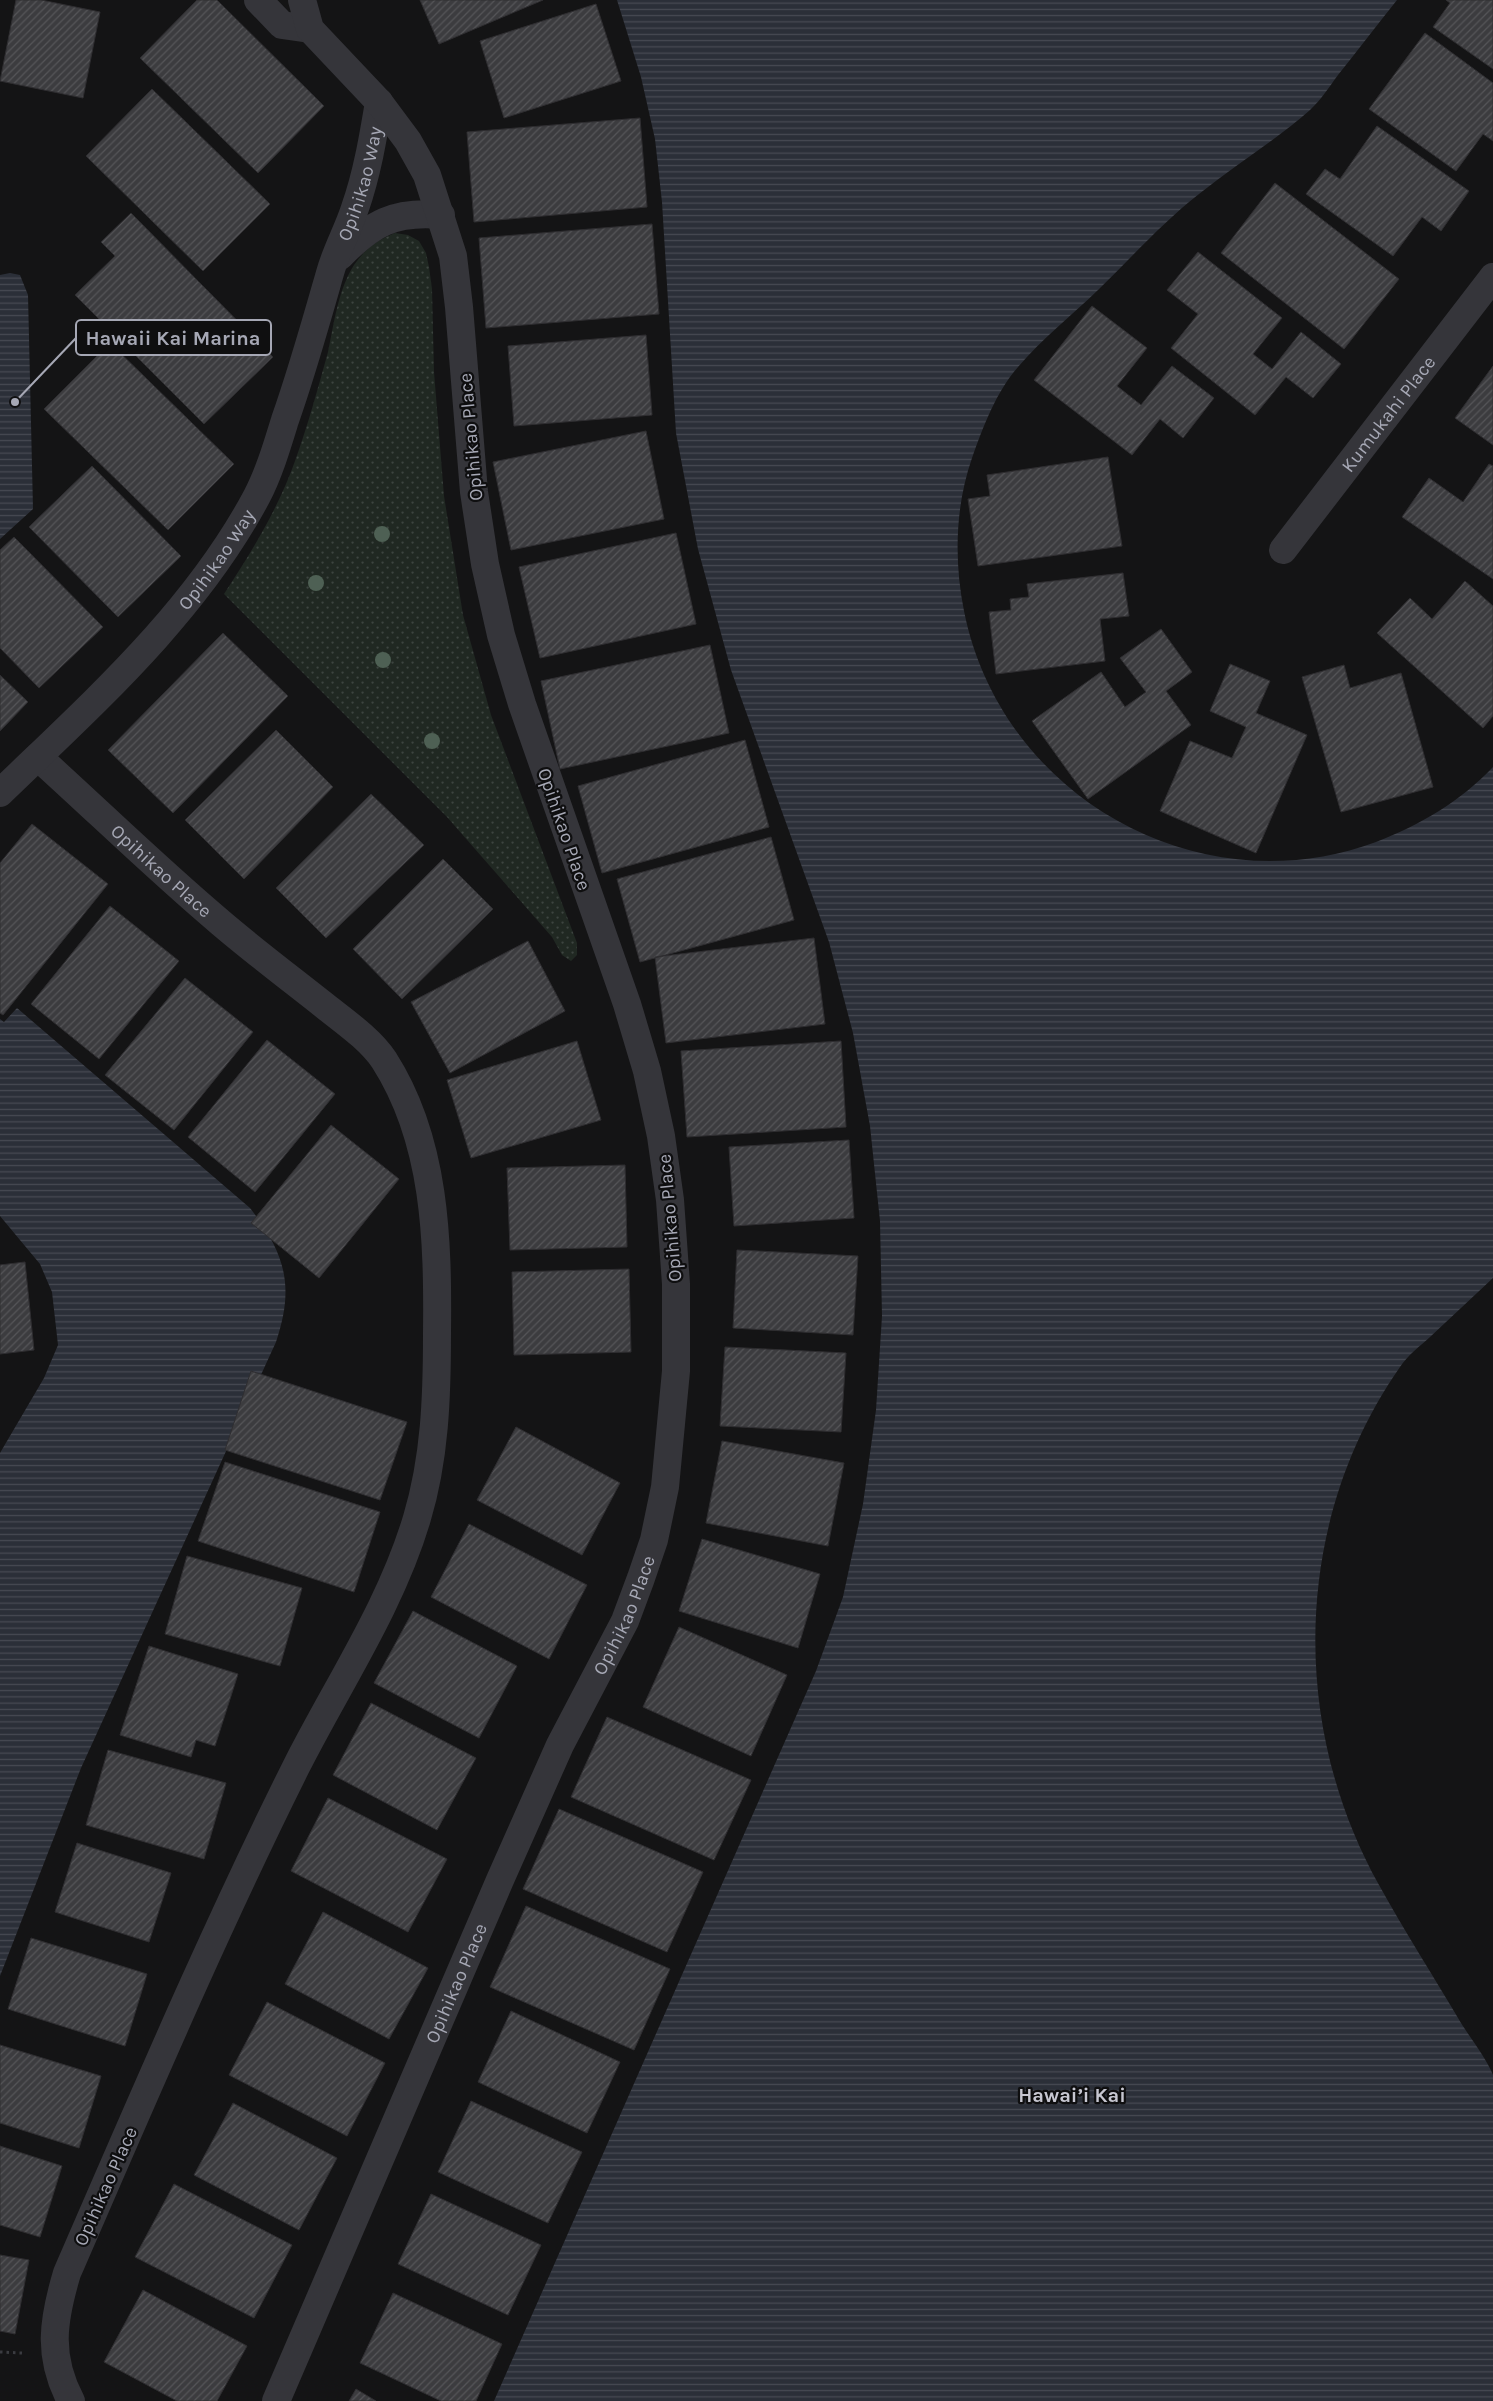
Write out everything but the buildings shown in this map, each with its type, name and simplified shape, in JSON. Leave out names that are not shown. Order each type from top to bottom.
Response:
[{"type":"street","points":[[258,0],[282,25],[310,30]]},
{"type":"street","name":"Opihikao Place","points":[[276,2401],[508,1862],[560,1746],[625,1621],[654,1540],[665,1487],[676,1371],[676,1284],[670,1200],[647,1071],[627,1004],[522,704],[501,634],[484,564],[474,492],[453,256],[427,175],[408,141],[379,102],[310,30],[302,0]]},
{"type":"street","name":"Opihikao Way","points":[[0,793],[82,714],[161,631],[197,588],[236,532],[258,495],[276,449],[332,265],[356,206],[368,164],[379,102]]},
{"type":"street","name":"Opihikao Way","points":[[332,265],[358,238],[377,224],[396,216],[419,213],[441,215]]},
{"type":"street","name":"Kumukahi Place","points":[[1283,550],[1493,277]]},
{"type":"street","name":"Opihikao Place","points":[[38,756],[220,922],[352,1027],[381,1056],[400,1088],[412,1119],[427,1172],[434,1218],[438,1274],[436,1418],[429,1472],[416,1521],[401,1563],[378,1613],[297,1765],[201,1970],[67,2273],[58,2303],[54,2333],[55,2358],[59,2375],[71,2401]]},
{"type":"shaded area","points":[[617,0],[1397,0],[1314,106],[1173,216],[1037,347],[1010,377],[986,422],[966,477],[959,515],[958,554],[964,611],[985,677],[1019,734],[1064,783],[1117,821],[1177,847],[1242,860],[1309,859],[1376,842],[1424,820],[1454,801],[1493,767],[1493,1278],[1406,1359],[1365,1427],[1339,1490],[1323,1556],[1316,1623],[1318,1691],[1329,1758],[1350,1823],[1389,1903],[1493,2075],[1493,2401],[494,2401],[816,1671],[843,1597],[863,1504],[876,1410],[882,1316],[880,1221],[870,1126],[853,1033],[829,942],[731,670],[698,549],[676,433],[662,202],[655,139],[641,77]]},
{"type":"shaded area","points":[[395,233],[408,235],[419,241],[426,253],[432,289],[434,372],[444,496],[463,615],[491,715],[577,943],[577,955],[571,961],[562,955],[552,937],[447,817],[224,594],[264,529],[288,478],[313,406],[344,285],[358,259],[377,242]]},
{"type":"shaded area","points":[[10,273],[20,275],[28,295],[33,509],[0,539],[0,275]]},
{"type":"shaded area","points":[[17,1008],[250,1208],[272,1240],[279,1255],[285,1287],[285,1304],[276,1342],[81,1768],[0,1976],[0,1453],[44,1378],[58,1345],[52,1292],[40,1264],[0,1216],[0,1019],[4,1022]]},
{"type":"place","name":"Hawaii Kai Marina","points":[[15,402]]},
{"type":"district","name":"Hawai’i Kai","points":[[1072,2095]]}]
